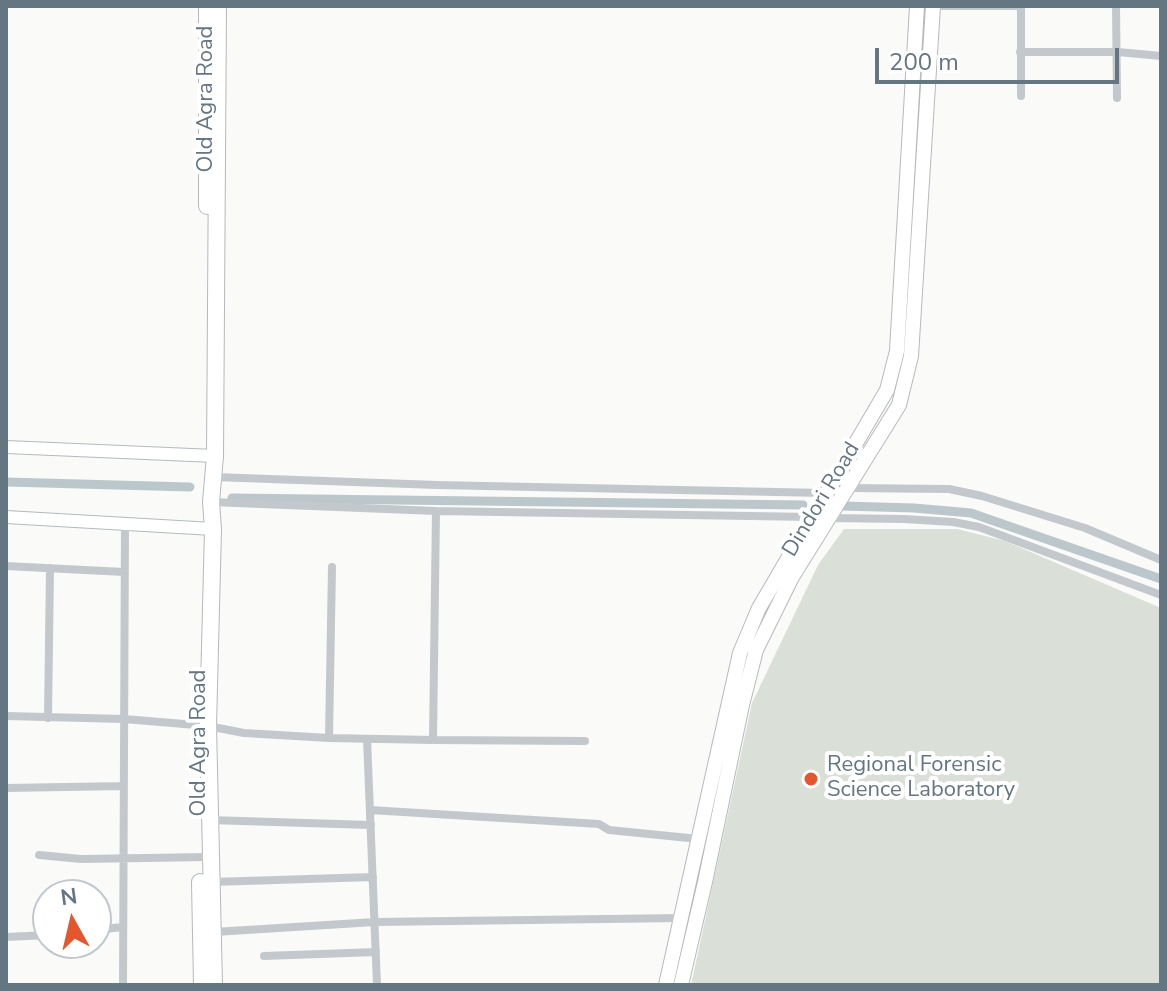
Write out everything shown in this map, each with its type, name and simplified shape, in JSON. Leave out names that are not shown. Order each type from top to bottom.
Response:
[{"type":"highway","name":"Old Agra Road","points":[[207,6],[210,455]]},
{"type":"highway","points":[[214,985],[211,882],[205,857],[211,756],[204,726],[208,529],[214,477],[210,455],[218,6]]},
{"type":"highway","name":"Old Agra Road","points":[[202,985],[204,726]]},
{"type":"main road","name":"Dindori Road","points":[[666,985],[740,653],[759,608],[887,390],[897,351],[917,6]]},
{"type":"main road","points":[[681,985],[756,650],[779,602],[899,405],[911,356],[933,6]]},
{"type":"street","points":[[933,6],[1021,6],[1021,96]]},
{"type":"street","points":[[1116,6],[1117,98]]},
{"type":"street","points":[[1020,52],[1118,52],[1161,56]]},
{"type":"street","points":[[6,447],[210,455]]},
{"type":"street","points":[[214,477],[844,494],[949,489],[1085,528],[1161,560]]},
{"type":"street","points":[[211,502],[436,511],[916,520],[979,527],[1161,595]]},
{"type":"street","points":[[433,740],[436,511]]},
{"type":"street","points":[[6,517],[208,529]]},
{"type":"street","points":[[123,985],[125,523]]},
{"type":"street","points":[[6,566],[124,572]]},
{"type":"street","points":[[329,738],[332,567]]},
{"type":"street","points":[[48,718],[50,568]]},
{"type":"street","points":[[6,716],[124,719],[244,733],[329,738],[585,741]]},
{"type":"street","points":[[367,739],[377,985]]},
{"type":"street","points":[[6,788],[123,786]]},
{"type":"street","points":[[370,810],[599,824],[609,830],[700,839]]},
{"type":"street","points":[[209,820],[371,825]]},
{"type":"street","points":[[39,855],[81,859],[205,857]]},
{"type":"street","points":[[211,882],[373,877]]},
{"type":"street","points":[[214,932],[375,922],[682,918]]},
{"type":"street","points":[[112,928],[122,927]]},
{"type":"street","points":[[6,937],[32,936]]},
{"type":"street","points":[[264,956],[376,952]]},
{"type":"shaded area","points":[[844,529],[957,529],[1005,541],[1161,608],[1161,985],[691,985],[752,703],[818,565]]},
{"type":"waterway","points":[[6,482],[190,487]]},
{"type":"waterway","points":[[232,498],[803,505]]},
{"type":"waterway","points":[[843,506],[971,513],[1161,579]]},
{"type":"place","name":"Regional Forensic Science Laboratory","points":[[811,779]]}]
